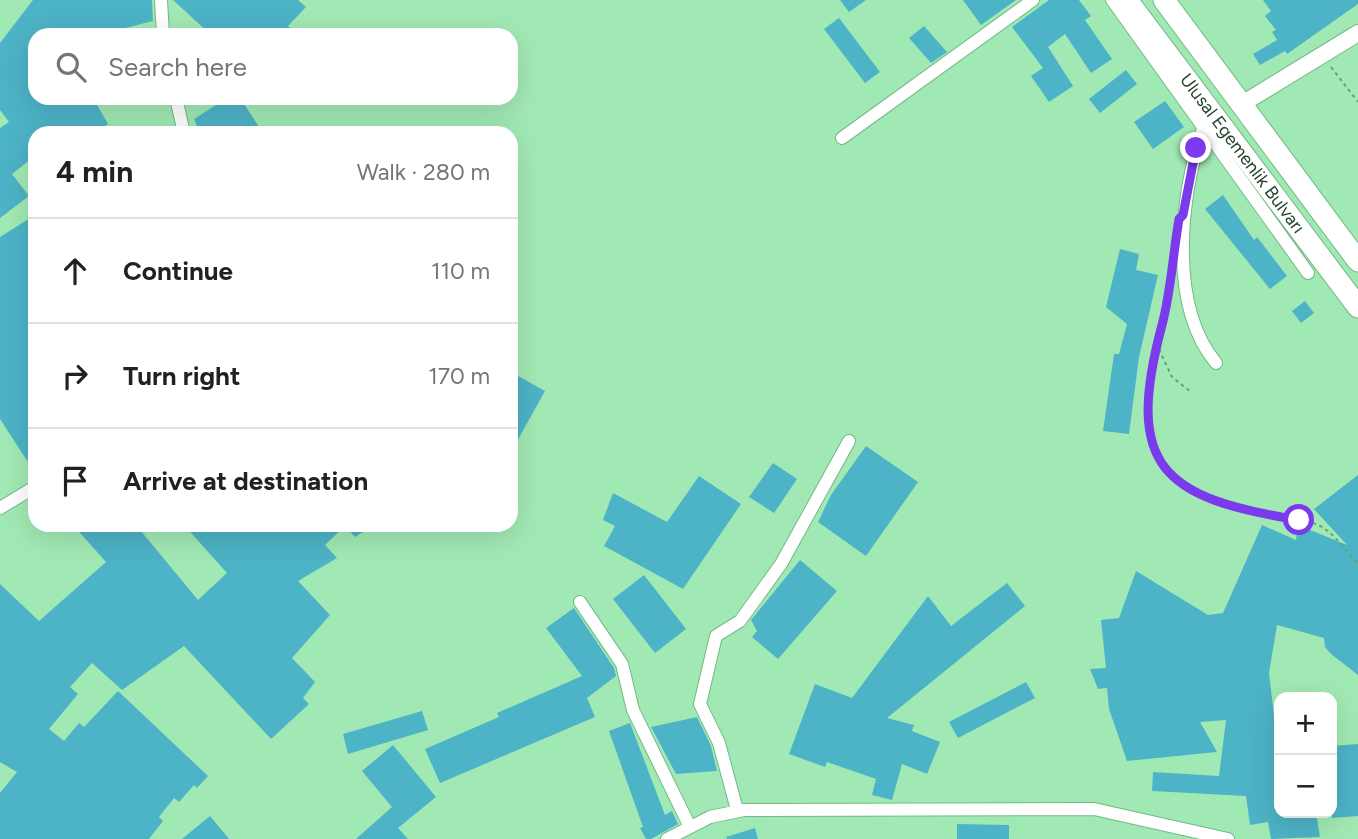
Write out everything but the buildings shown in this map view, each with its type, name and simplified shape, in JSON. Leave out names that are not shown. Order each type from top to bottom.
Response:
[{"type":"highway","name":"Ulusal Egemenlik Bulvarı","points":[[1127,0],[1358,307]]},
{"type":"highway","name":"Ulusal Egemenlik Bulvarı","points":[[1164,0],[1246,102],[1358,261]]},
{"type":"street","points":[[162,0],[163,28]]},
{"type":"street","points":[[842,138],[1033,0]]},
{"type":"street","points":[[1112,0],[1308,273]]},
{"type":"street","points":[[1176,0],[1246,102],[1358,245]]},
{"type":"street","points":[[1246,102],[1358,33]]},
{"type":"street","points":[[178,105],[182,126]]},
{"type":"street","points":[[1203,128],[1186,186],[1183,215],[1186,284],[1192,318],[1205,349],[1216,363]]},
{"type":"street","points":[[737,810],[719,743],[700,704],[707,664],[716,636],[740,621],[781,564],[849,441]]},
{"type":"street","points":[[0,508],[28,491]]},
{"type":"street","points":[[580,602],[622,664],[633,710],[690,827]]},
{"type":"street","points":[[667,839],[710,817],[737,810],[1094,809],[1228,839]]},
{"type":"path","points":[[1322,55],[1358,102]]},
{"type":"path","points":[[1172,267],[1147,399],[1149,432],[1162,467],[1176,480],[1203,496],[1242,511],[1322,526],[1358,564]]},
{"type":"path","points":[[1156,342],[1172,377],[1191,392]]},
{"type":"route","points":[[1196,148],[1186,186],[1183,215],[1179,219],[1162,325],[1150,372],[1147,399],[1149,432],[1162,467],[1176,480],[1203,496],[1242,511],[1299,520]]}]
